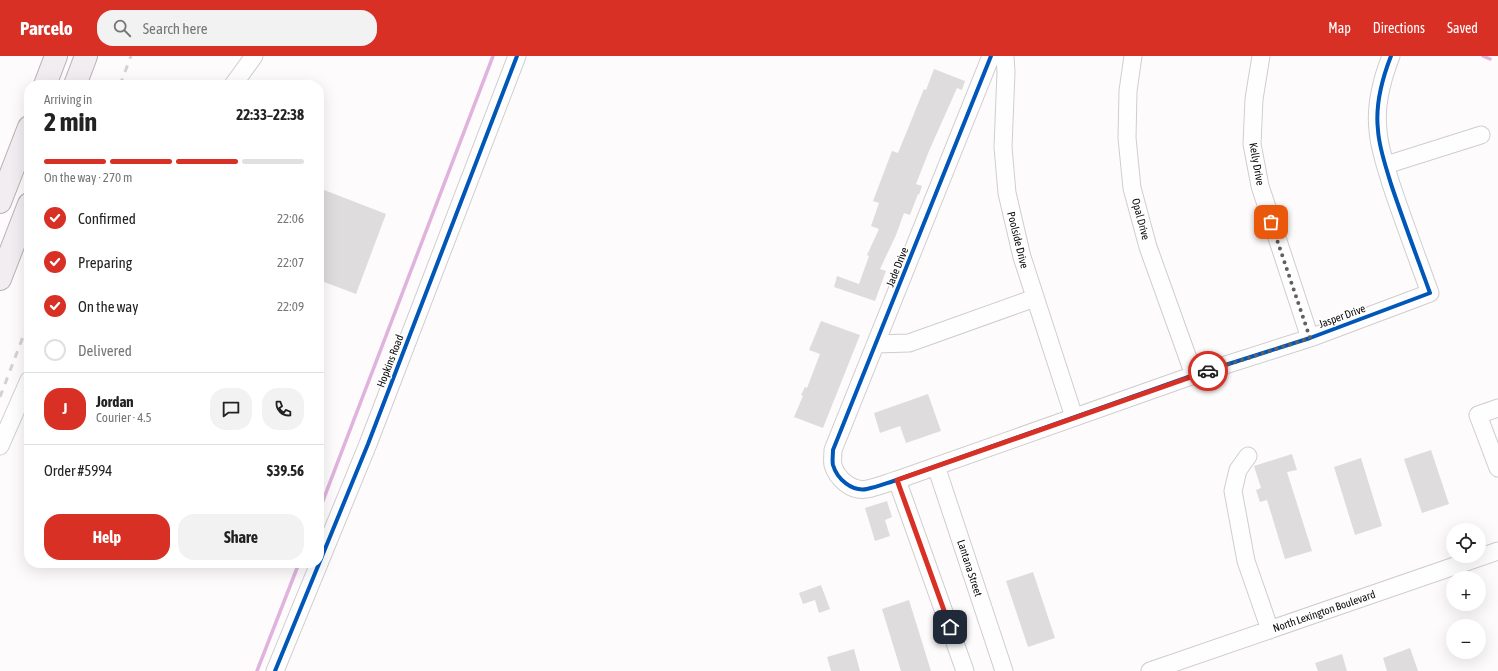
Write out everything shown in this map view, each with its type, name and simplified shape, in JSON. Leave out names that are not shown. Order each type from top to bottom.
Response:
[{"type":"main road","points":[[47,80],[56,56]]},
{"type":"main road","points":[[77,80],[86,56]]},
{"type":"main road","points":[[0,202],[24,140]]},
{"type":"main road","points":[[0,278],[24,217]]},
{"type":"street","points":[[237,80],[254,56]]},
{"type":"street","name":"Hopkins Road","points":[[324,552],[365,452],[517,56]]},
{"type":"street","name":"Jade Drive","points":[[845,482],[836,474],[832,464],[833,450],[991,56]]},
{"type":"street","name":"Poolside Drive","points":[[1005,56],[1006,72],[1003,141],[1007,193],[1022,256],[1074,417]]},
{"type":"street","name":"Opal Drive","points":[[1132,56],[1128,92],[1127,138],[1132,188],[1148,247],[1194,375]]},
{"type":"street","name":"Kelly Drive","points":[[1261,56],[1254,99],[1252,144],[1264,201],[1310,338]]},
{"type":"street","name":"Jasper Drive","points":[[845,482],[856,489],[866,489],[897,480],[1194,375],[1310,338],[1430,293],[1397,201],[1386,165],[1378,130],[1378,101],[1391,56]]},
{"type":"street","points":[[1386,165],[1481,135]]},
{"type":"street","points":[[876,344],[909,344],[1035,298]]},
{"type":"street","points":[[0,446],[24,391]]},
{"type":"street","points":[[1498,408],[1478,415],[1498,468]]},
{"type":"street","points":[[1248,456],[1238,470],[1233,491],[1246,561],[1270,630]]},
{"type":"street","name":"Lantana Street","points":[[936,466],[1004,671]]},
{"type":"street","points":[[897,480],[965,671]]},
{"type":"street","name":"North Lexington Boulevard","points":[[1150,671],[1498,551]]},
{"type":"street","name":"Hopkins Road","points":[[275,671],[317,568]]},
{"type":"building","points":[[934,69],[965,81],[962,90],[957,88],[929,151],[916,184],[922,186],[910,215],[904,213],[896,235],[880,269],[886,271],[875,301],[834,287],[837,276],[859,284],[869,256],[867,255],[879,229],[871,226],[879,203],[873,201],[892,151],[898,153],[924,89],[926,90]]},
{"type":"building","points":[[324,190],[386,214],[356,294],[324,282]]},
{"type":"building","points":[[821,321],[860,335],[823,428],[794,417],[803,396],[801,395],[805,387],[807,388],[820,354],[809,350]]},
{"type":"building","points":[[928,394],[941,431],[906,443],[900,426],[880,433],[874,413]]},
{"type":"building","points":[[1431,450],[1449,504],[1422,513],[1404,459]]},
{"type":"building","points":[[1292,454],[1297,470],[1287,472],[1312,551],[1285,559],[1267,500],[1260,502],[1256,490],[1261,488],[1254,466]]},
{"type":"building","points":[[1361,458],[1382,526],[1355,535],[1334,467]]},
{"type":"building","points":[[887,501],[892,517],[885,520],[890,536],[875,541],[865,508]]},
{"type":"building","points":[[1033,572],[1055,638],[1028,647],[1006,581]]},
{"type":"building","points":[[821,585],[830,609],[819,613],[815,600],[803,604],[799,593]]},
{"type":"building","points":[[909,600],[931,671],[901,671],[882,609]]},
{"type":"building","points":[[1410,648],[1418,671],[1387,671],[1383,658]]},
{"type":"building","points":[[854,649],[860,671],[831,671],[827,657]]},
{"type":"building","points":[[1342,654],[1347,671],[1318,671],[1315,663]]},
{"type":"waterway","points":[[324,498],[493,56]]},
{"type":"waterway","points":[[1483,56],[1490,59]]},
{"type":"waterway","points":[[257,671],[297,568]]},
{"type":"railway","points":[[122,80],[131,56]]},
{"type":"railway","points":[[0,397],[24,334]]},
{"type":"cycle path","points":[[324,551],[368,444],[517,56]]},
{"type":"cycle path","points":[[991,56],[833,450],[833,465],[838,475],[846,483],[856,488],[867,489],[897,480],[1194,375],[1310,338],[1430,293],[1391,184],[1380,144],[1377,121],[1378,102],[1382,83],[1391,56]]},
{"type":"cycle path","points":[[275,671],[317,568]]},
{"type":"way so far","points":[[1208,371],[1310,338],[1271,222]]},
{"type":"route","points":[[950,627],[897,480],[1208,371]]}]
